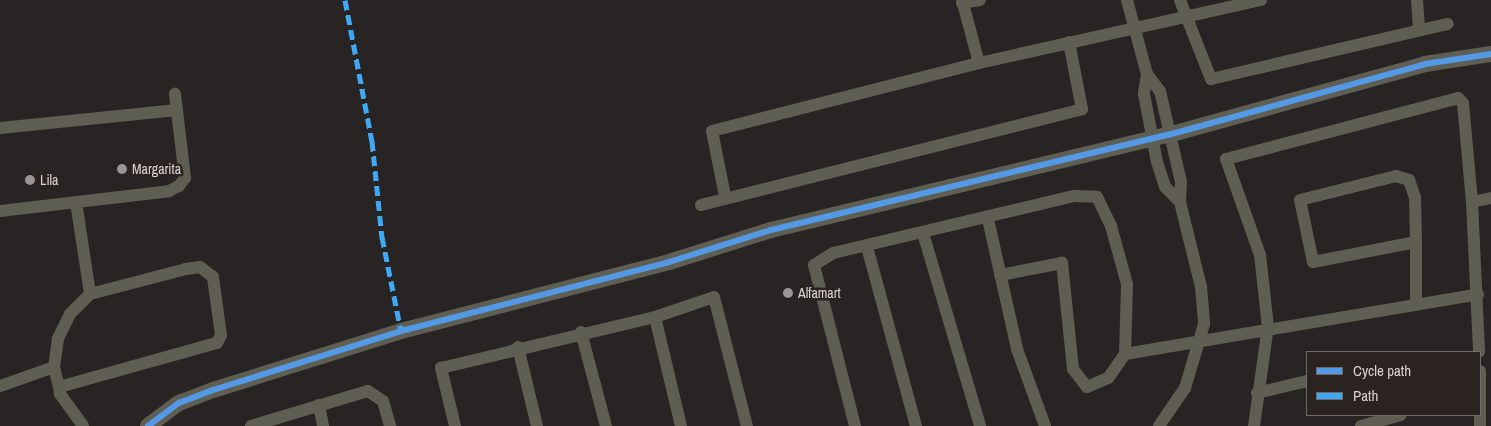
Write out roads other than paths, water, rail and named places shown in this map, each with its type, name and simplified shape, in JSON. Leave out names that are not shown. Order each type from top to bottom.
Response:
[{"type":"street","points":[[979,63],[962,2],[980,0]]},
{"type":"street","points":[[1127,0],[1147,74],[1144,94],[1152,139],[1166,187],[1180,202]]},
{"type":"street","points":[[1180,0],[1185,18],[1211,79],[1419,27],[1448,24]]},
{"type":"street","points":[[725,196],[712,131],[979,63],[1185,18],[1238,3],[1261,0]]},
{"type":"street","points":[[1417,0],[1419,27]]},
{"type":"street","points":[[701,205],[725,196],[1082,110],[1069,42]]},
{"type":"street","points":[[148,426],[179,403],[401,331],[771,230],[1152,139],[1425,64],[1491,54]]},
{"type":"street","points":[[1147,74],[1160,91],[1168,134],[1181,182],[1180,202],[1200,287],[1202,339],[1185,388],[1159,426]]},
{"type":"street","points":[[0,211],[169,192],[179,186],[184,178],[175,94]]},
{"type":"street","points":[[1254,426],[1257,393],[1268,327],[1260,255],[1226,159],[1458,98],[1463,102],[1472,202],[1478,294],[1479,351]]},
{"type":"street","points":[[0,128],[177,110]]},
{"type":"street","points":[[1416,242],[1313,262],[1300,200],[1403,177],[1409,180],[1415,197],[1416,242],[1416,303]]},
{"type":"street","points":[[855,426],[814,265],[833,253],[988,219],[1074,196],[1097,197],[1111,226],[1127,284],[1125,354],[1108,378],[1087,387],[1070,359],[1062,263],[1000,275]]},
{"type":"street","points":[[1472,202],[1491,198]]},
{"type":"street","points":[[76,202],[90,294]]},
{"type":"street","points":[[988,219],[1016,349],[1046,426]]},
{"type":"street","points":[[922,234],[980,426]]},
{"type":"street","points":[[867,247],[916,426]]},
{"type":"street","points":[[58,387],[208,347],[221,335],[213,277],[200,267],[90,294],[66,322],[58,339],[54,367],[58,387],[83,426]]},
{"type":"street","points":[[1125,354],[1268,327],[1478,294]]},
{"type":"street","points":[[455,426],[441,368],[518,347],[655,316],[714,297],[747,426]]},
{"type":"street","points":[[655,316],[682,426]]},
{"type":"street","points":[[581,332],[606,426]]},
{"type":"street","points":[[518,347],[538,426]]},
{"type":"street","points":[[0,386],[54,367]]},
{"type":"street","points":[[1257,393],[1306,381]]},
{"type":"street","points":[[254,425],[319,405],[375,392],[383,401],[390,426]]},
{"type":"street","points":[[319,405],[323,426]]},
{"type":"street","points":[[1361,426],[1397,416]]},
{"type":"place","name":"Margarita","points":[[122,169]]},
{"type":"place","name":"Lila","points":[[30,180]]},
{"type":"place","name":"Alfamart","points":[[788,293]]}]
